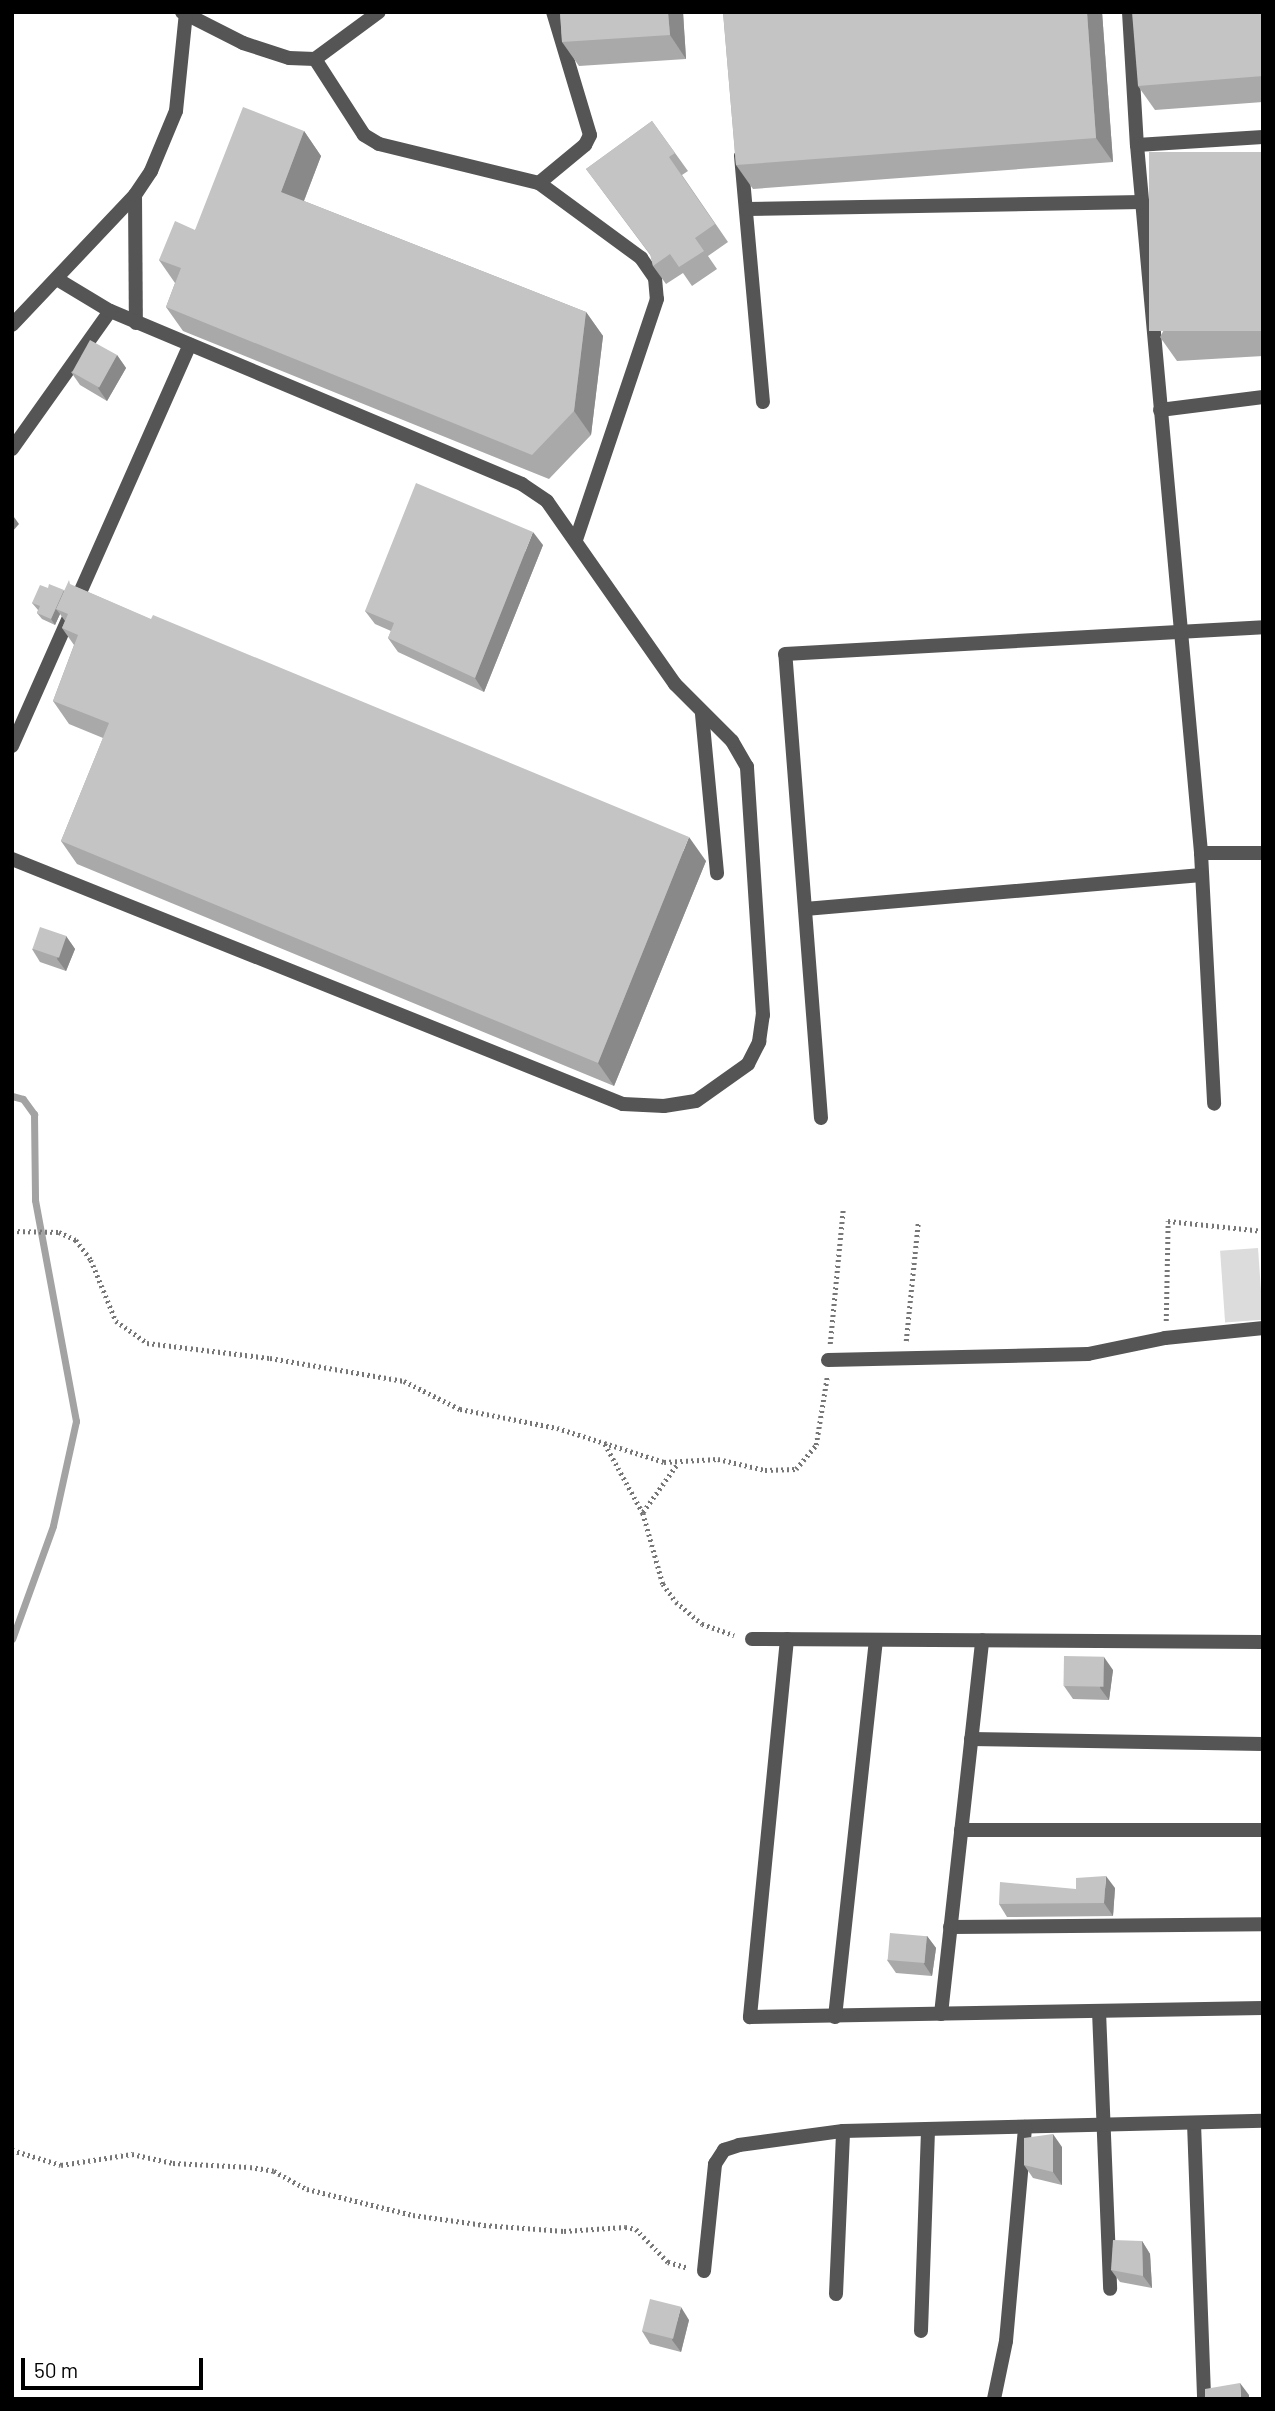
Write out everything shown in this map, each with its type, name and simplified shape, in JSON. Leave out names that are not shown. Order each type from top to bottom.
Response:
[{"type":"street","points":[[12,325],[135,195],[176,111],[185,13],[243,43],[289,58],[315,59],[379,12]]},
{"type":"street","points":[[539,183],[585,145],[590,135],[553,12]]},
{"type":"street","points":[[1129,12],[1137,145],[1201,853],[1214,1104]]},
{"type":"street","points":[[315,59],[351,117],[379,144],[539,183],[641,257],[655,278],[657,299],[576,540]]},
{"type":"street","points":[[1137,145],[1263,137]]},
{"type":"street","points":[[739,143],[763,402]]},
{"type":"street","points":[[135,195],[136,323]]},
{"type":"street","points":[[746,209],[1142,202]]},
{"type":"street","points":[[12,859],[623,1104],[664,1106],[695,1101],[748,1064],[759,1042],[764,1015],[747,767],[732,741],[702,714],[675,684],[547,501],[522,484],[136,323],[110,311],[57,279]]},
{"type":"street","points":[[12,449],[110,311]]},
{"type":"street","points":[[12,746],[190,345]]},
{"type":"street","points":[[1160,410],[1263,397]]},
{"type":"street","points":[[821,1118],[785,654],[1263,627]]},
{"type":"street","points":[[702,714],[717,873]]},
{"type":"street","points":[[1201,853],[1263,853]]},
{"type":"street","points":[[805,909],[1202,876]]},
{"type":"street","points":[[828,1360],[905,1355],[1088,1354],[1165,1338],[1263,1328]]},
{"type":"street","points":[[752,1639],[1263,1642]]},
{"type":"street","points":[[787,1639],[750,2017],[1263,2008]]},
{"type":"street","points":[[835,2017],[876,1640]]},
{"type":"street","points":[[941,2014],[982,1640]]},
{"type":"street","points":[[971,1739],[1263,1744]]},
{"type":"street","points":[[961,1830],[1263,1830]]},
{"type":"street","points":[[950,1927],[1263,1924]]},
{"type":"street","points":[[1099,2011],[1110,2289]]},
{"type":"street","points":[[704,2271],[715,2164],[723,2150],[843,2131],[1263,2121]]},
{"type":"street","points":[[1194,2123],[1203,2399]]},
{"type":"street","points":[[994,2399],[1009,2316],[1025,2127]]},
{"type":"street","points":[[921,2330],[928,2130]]},
{"type":"street","points":[[836,2294],[843,2131]]},
{"type":"path","points":[[12,1231],[68,1235],[84,1248],[116,1321],[147,1343],[270,1358],[404,1381],[460,1409],[557,1428],[678,1463],[718,1459],[765,1470],[796,1469],[816,1445],[828,1360],[843,1209]]},
{"type":"path","points":[[1165,1338],[1168,1221],[1263,1231]]},
{"type":"path","points":[[905,1355],[918,1222]]},
{"type":"path","points":[[606,1444],[643,1513],[663,1584],[676,1602],[702,1624],[752,1639]]},
{"type":"path","points":[[643,1513],[678,1463]]},
{"type":"path","points":[[12,2151],[61,2165],[132,2154],[173,2163],[250,2166],[274,2171],[307,2189],[413,2215],[484,2225],[564,2231],[625,2227],[636,2229],[668,2262],[704,2271]]},
{"type":"shaded area","points":[[1258,1248],[1263,1320],[1225,1322],[1220,1251]]},
{"type":"building","points":[[560,12],[668,12],[670,35],[562,42]]},
{"type":"building","points":[[723,12],[1087,12],[1096,138],[736,165]]},
{"type":"building","points":[[1132,12],[1263,12],[1263,76],[1138,86]]},
{"type":"building","points":[[243,107],[304,131],[281,192],[586,312],[574,411],[532,455],[166,307],[181,268],[159,260],[175,221],[195,230]]},
{"type":"building","points":[[652,121],[675,153],[669,157],[715,224],[695,238],[704,251],[679,267],[670,254],[653,266],[650,254],[586,169]]},
{"type":"building","points":[[1149,152],[1263,152],[1263,331],[1149,331]]},
{"type":"building","points":[[90,340],[117,355],[99,387],[72,372]]},
{"type":"building","points":[[416,483],[533,532],[475,678],[388,638],[394,623],[365,611]]},
{"type":"building","points":[[69,580],[70,584],[151,619],[153,615],[689,837],[598,1063],[61,841],[109,723],[53,701],[78,635],[62,628],[68,614],[56,609]]},
{"type":"building","points":[[49,584],[64,590],[51,619],[37,613],[40,606],[32,603],[40,585],[48,588]]},
{"type":"building","points":[[40,927],[66,936],[59,958],[33,949]]},
{"type":"building","points":[[1064,1656],[1104,1657],[1103,1687],[1063,1686]]},
{"type":"building","points":[[1106,1876],[1104,1903],[999,1904],[1000,1882],[1076,1889],[1076,1878]]},
{"type":"building","points":[[890,1933],[927,1936],[925,1963],[888,1960]]},
{"type":"building","points":[[1053,2134],[1053,2172],[1024,2165],[1024,2138]]},
{"type":"building","points":[[1113,2240],[1142,2241],[1143,2276],[1111,2270]]},
{"type":"building","points":[[650,2299],[681,2307],[673,2339],[642,2331]]},
{"type":"building","points":[[1240,2383],[1241,2399],[1205,2399],[1205,2389]]},
{"type":"waterway","points":[[12,1096],[23,1099],[34,1114],[35,1200],[76,1421],[53,1526],[12,1639]]}]
